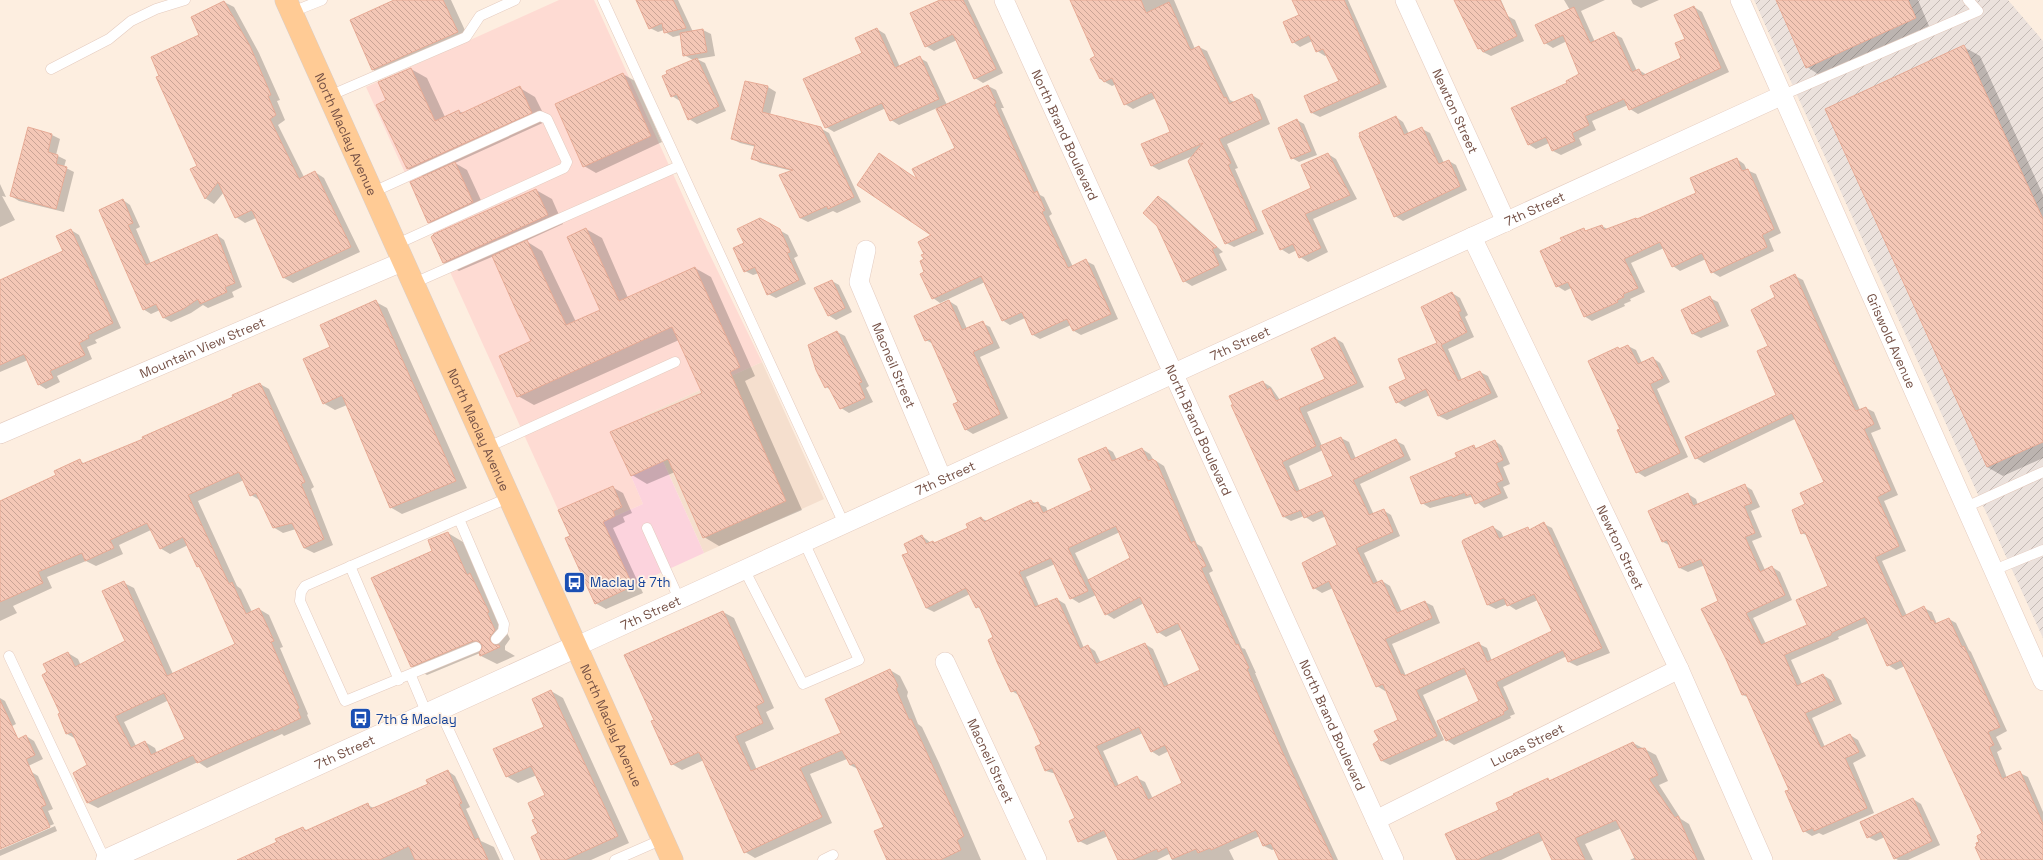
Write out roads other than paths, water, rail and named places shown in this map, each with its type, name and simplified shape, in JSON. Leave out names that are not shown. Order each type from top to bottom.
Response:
[{"type":"main road","name":"North Maclay Avenue","points":[[289,6],[401,253],[508,498],[672,860]]},
{"type":"street","name":"North Brand Boulevard","points":[[1004,0],[1394,860]]},
{"type":"street","name":"Newton Street","points":[[1405,0],[1506,222]]},
{"type":"street","name":"Griswold Avenue","points":[[1740,0],[2043,681]]},
{"type":"street","name":"7th Street","points":[[106,860],[1783,95]]},
{"type":"street","name":"Newton Street","points":[[1472,237],[1679,669],[1763,860]]},
{"type":"street","name":"Macneil Street","points":[[866,250],[859,282],[942,479]]},
{"type":"street","name":"Mountain View Street","points":[[0,434],[401,253]]},
{"type":"street","name":"Macneil Street","points":[[945,662],[1037,860]]},
{"type":"street","name":"Lucas Street","points":[[1376,820],[1679,669]]},
{"type":"lane","points":[[50,69],[109,39],[131,21],[185,0]]},
{"type":"lane","points":[[289,6],[322,0]]},
{"type":"lane","points":[[329,96],[466,37],[480,16],[515,0]]},
{"type":"lane","points":[[603,0],[844,524]]},
{"type":"lane","points":[[1783,95],[1978,11],[1968,0]]},
{"type":"lane","points":[[373,192],[540,116],[546,119],[567,162],[564,168],[401,253]]},
{"type":"lane","points":[[414,283],[679,166]]},
{"type":"lane","points":[[486,448],[675,362]]},
{"type":"lane","points":[[1966,507],[2043,472]]},
{"type":"lane","points":[[476,647],[410,676],[345,701],[300,601],[301,592],[305,586],[508,498]]},
{"type":"lane","points":[[459,519],[504,624],[503,631],[496,639]]},
{"type":"lane","points":[[647,528],[679,599]]},
{"type":"lane","points":[[744,569],[803,684],[859,660],[804,542]]},
{"type":"lane","points":[[1994,570],[2043,550]]},
{"type":"lane","points":[[350,566],[399,680]]},
{"type":"lane","points":[[9,656],[106,860]]},
{"type":"lane","points":[[410,676],[433,712],[509,860]]},
{"type":"lane","points":[[616,860],[663,839]]},
{"type":"lane","points":[[823,860],[833,856]]},
{"type":"place","name":"Maclay & 7th","points":[[574,582]]},
{"type":"place","name":"7th & Maclay","points":[[360,719]]}]
